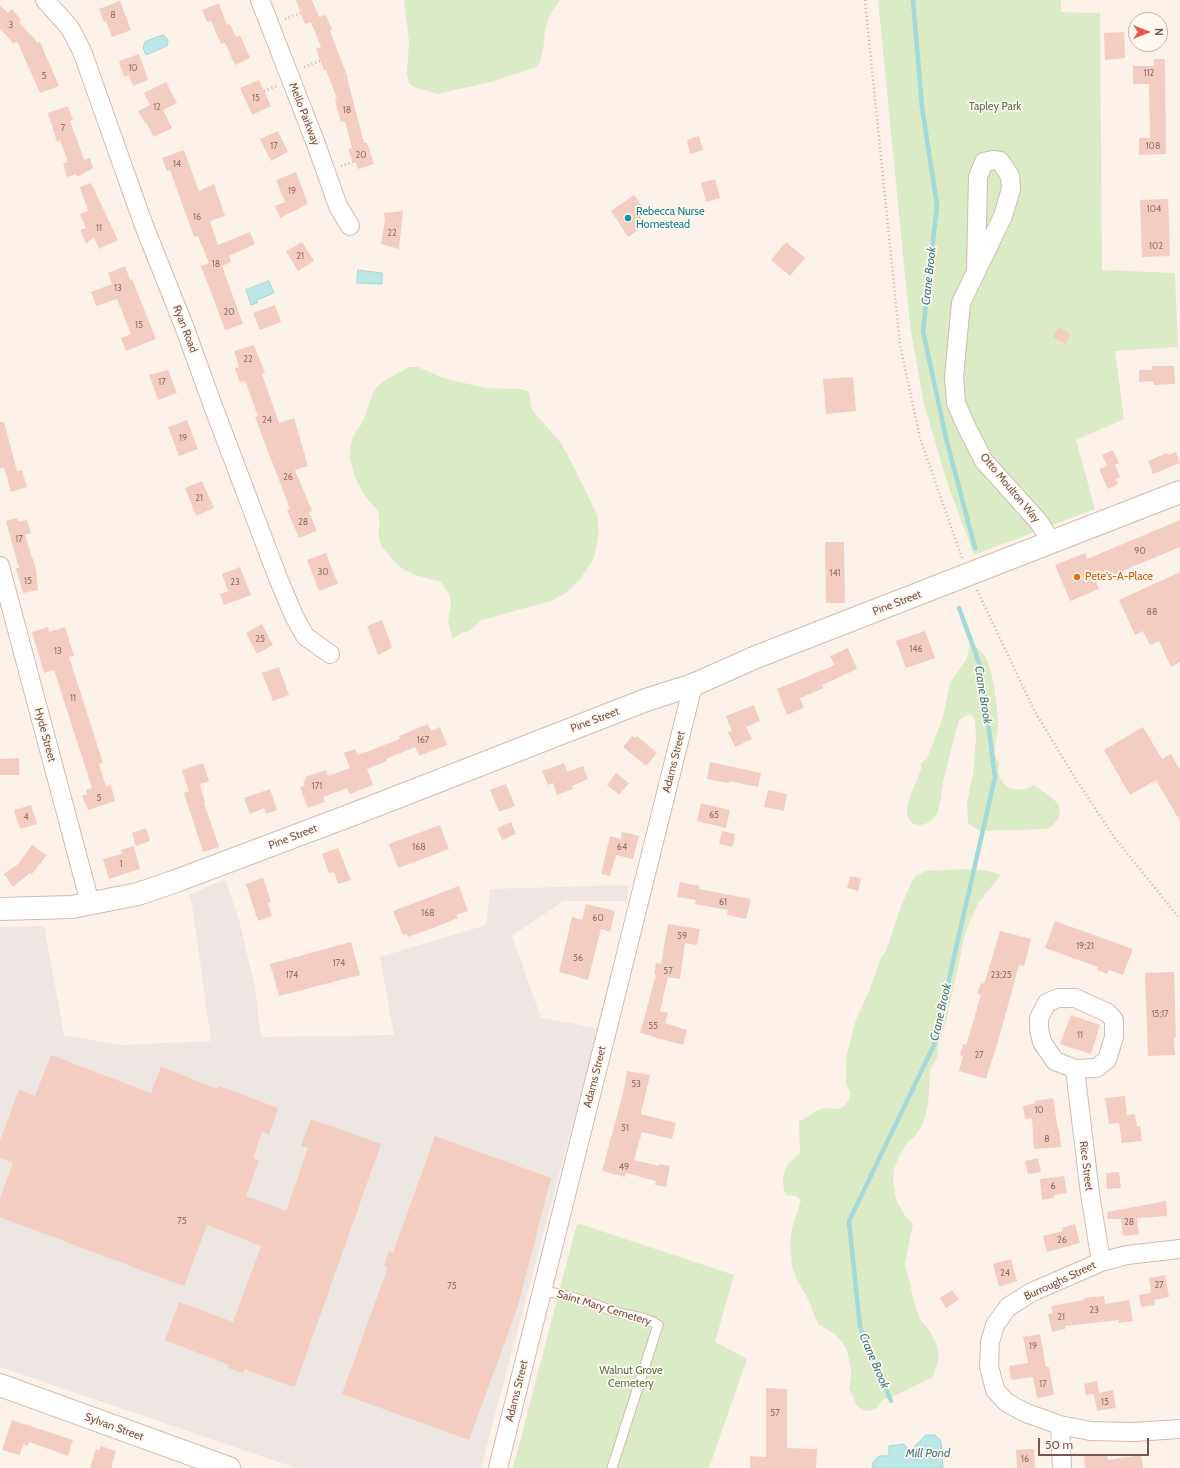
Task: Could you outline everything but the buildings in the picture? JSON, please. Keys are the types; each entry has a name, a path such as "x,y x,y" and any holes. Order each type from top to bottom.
{"street":[{"name":"Ryan Road","path":"45,0 70,28 82,51 143,223 184,326 215,414 294,616 305,636 330,654"},
{"name":"Mello Parkway","path":"260,0 316,144 338,206 350,226"},
{"name":"Otto Moulton Way","path":"976,271 978,177 984,162 993,160 1000,161 1010,176 1011,190 1003,216 961,304 954,377 956,403 966,428 984,461 1038,521 1052,542"},
{"name":"Pine Street","path":"0,909 72,907 138,894 176,881 366,810 639,703 693,685 756,657 1180,492"},
{"name":"Hyde Street","path":"0,566 90,903"},
{"name":"Adams Street","path":"498,1468 693,685"},
{"path":"1058,998 1075,998 1084,1001 1108,1014 1114,1020 1114,1037 1107,1060 1096,1068 1075,1069 1055,1061 1042,1042 1039,1029 1039,1018 1047,1002 1058,998"},
{"name":"Rice Street","path":"1075,1069 1090,1194 1102,1262"},
{"name":"Burroughs Street","path":"1180,1249 1127,1256 1102,1262 1032,1292 1008,1307 995,1325 990,1342 990,1366 995,1390 1006,1402 1026,1413 1060,1426 1090,1431 1134,1432 1180,1429"},
{"name":"Sylvan Street","path":"0,1385 229,1468"},
{"path":"1060,1426 1062,1468"}],"lane":[{"name":"Saint Mary Cemetery","path":"542,1291 559,1293 621,1313 649,1319 658,1325 612,1468"}],"path":[{"path":"865,0 900,345 920,438 959,552 1035,712 1075,778 1114,837 1180,919"},
{"path":"285,19 301,13"},
{"path":"304,67 320,61"},
{"path":"264,91 279,85"},
{"path":"341,166 353,162"}],"shaded area":[{"path":"225,879 239,920 255,987 261,1037 394,1035 380,957 486,925 490,889 628,885 627,901 563,901 512,936 541,1018 598,1028 481,1468 296,1468 0,1367 0,927 44,926 64,1035 122,1045 211,1041 192,904 189,895"}],"green space":[{"path":"404,0 560,0 547,22 543,54 537,67 490,82 438,94 414,87 409,83 407,73 409,41"},
{"name":"Tapley Park","path":"878,0 1061,0 1061,12 1100,13 1102,270 1175,273 1178,347 1115,351 1124,419 1076,440 1095,509 974,555 947,482 924,404 910,326"},
{"path":"409,367 418,367 443,378 485,388 521,389 529,392 532,410 561,443 597,515 599,532 594,558 579,581 566,593 551,601 482,620 469,631 461,633 453,639 448,622 451,605 450,596 440,581 418,576 405,570 393,560 384,549 379,539 378,511 362,491 351,462 350,447 354,434 363,422 375,390 384,381"},
{"path":"970,642 985,656 991,671 998,721 995,757 999,763 998,772 1001,780 1009,787 1018,790 1029,788 1033,785 1055,800 1060,811 1058,819 1053,825 1046,829 980,831 968,824 967,803 973,774 976,738 975,721 970,713 959,720 943,783 939,808 935,817 925,824 920,825 911,822 908,817 907,807 921,769 921,763 927,759 943,717 950,683 967,658"},
{"path":"970,869 989,871 1001,875 979,902 966,930 946,1022 938,1044 938,1055 930,1071 928,1104 923,1124 902,1151 894,1168 893,1183 896,1199 905,1216 913,1224 905,1263 914,1302 920,1319 930,1331 937,1346 939,1358 933,1377 882,1400 877,1408 870,1411 863,1410 857,1406 849,1388 851,1368 847,1351 835,1334 818,1324 808,1299 797,1280 792,1267 790,1245 792,1228 801,1200 796,1196 786,1195 783,1177 787,1166 800,1154 799,1122 816,1111 824,1108 839,1109 849,1100 850,1092 846,1083 846,1058 855,1022 869,991 881,958 886,951 901,906 914,877 926,871"},
{"name":"Walnut Grove Cemetery","path":"577,1223 734,1275 715,1342 747,1359 709,1468 513,1468"}],"water":[{"path":"163,35 168,40 167,46 146,55 143,48 145,42"},
{"path":"358,270 382,273 382,284 357,283"},
{"path":"269,281 274,293 257,300 257,303 251,305 246,290"},
{"name":"Mill Pond","path":"926,1435 935,1435 941,1441 943,1468 872,1468 873,1462 879,1456 889,1456 889,1446 904,1444 910,1451"}],"waterway":[{"name":"Crane Brook","path":"913,0 922,107 937,205 923,331 946,438 975,548"},
{"name":"Crane Brook","path":"891,1401 860,1327 849,1221 934,1045 995,777 981,668 959,608"}],"place":[{"name":"Rebecca Nurse Homestead","path":"628,218"},
{"name":"Pete's-A-Place","path":"1077,577"}]}
